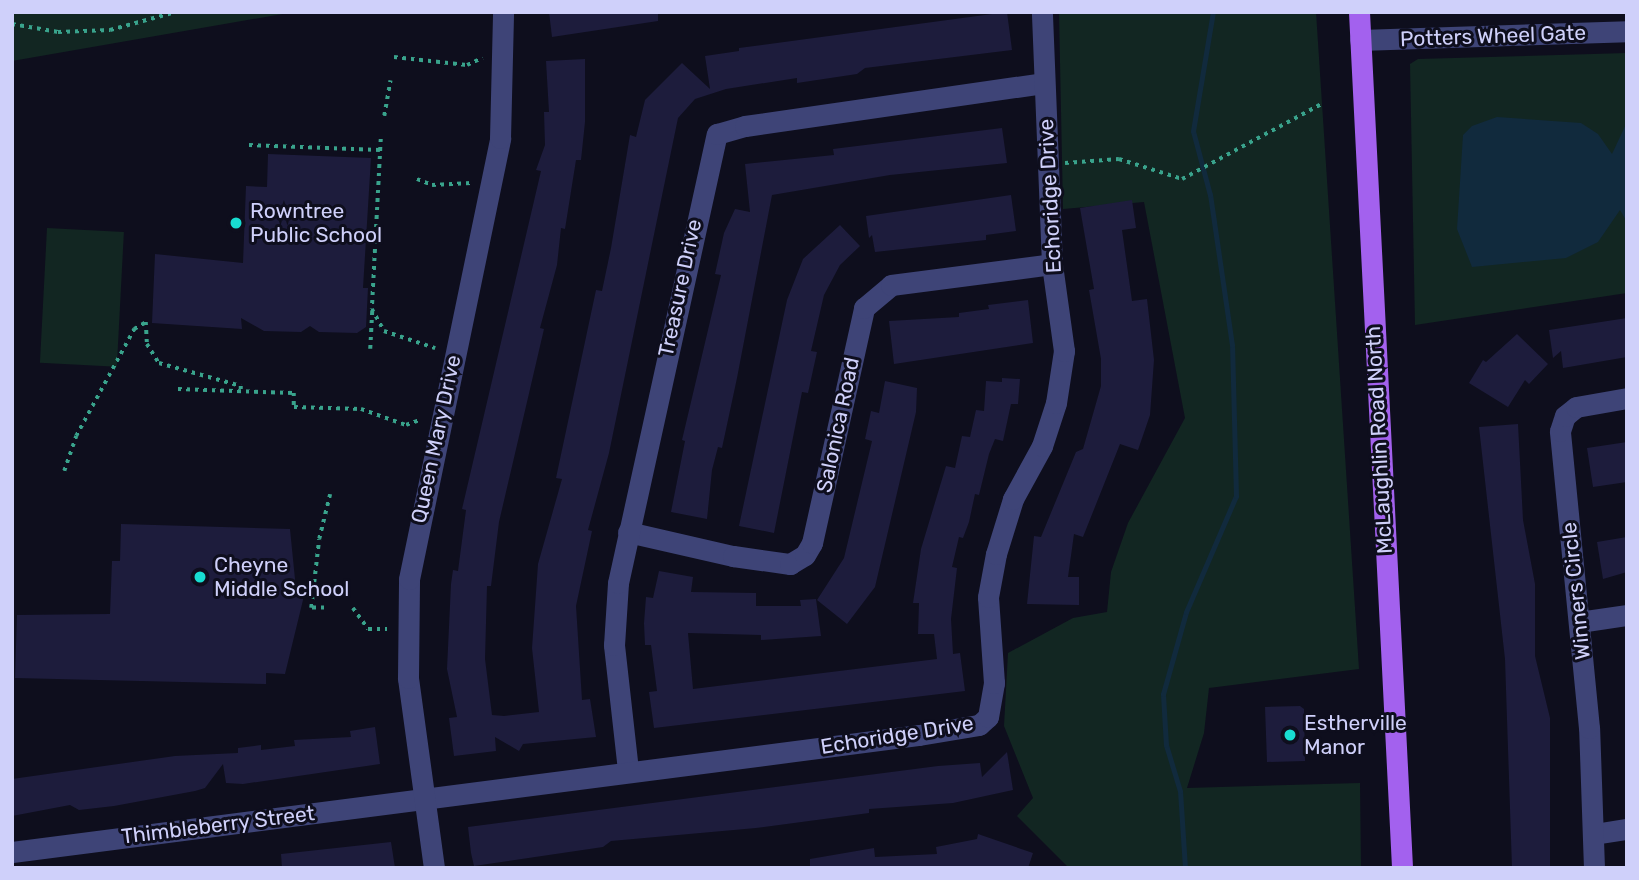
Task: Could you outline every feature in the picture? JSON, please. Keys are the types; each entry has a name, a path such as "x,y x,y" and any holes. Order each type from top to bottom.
{"main road":[{"name":"McLaughlin Road North","path":"1359,12 1402,868"}],"street":[{"name":"Queen Mary Drive","path":"434,868 408,678 409,579 500,138 503,12"},
{"name":"Echoridge Drive","path":"424,799 628,770 919,735 979,725 988,718 995,683 988,597 996,554 1013,499 1049,425 1064,351 1052,264 1042,12"},
{"name":"Potters Wheel Gate","path":"1360,40 1627,32"},
{"name":"Treasure Drive","path":"628,770 614,645 618,583 717,134 745,126 1043,83"},
{"name":"Salonica Road","path":"628,532 790,564 805,555 812,543 864,308 891,285 1052,264"},
{"name":"Winners Circle","path":"1594,868 1579,622 1561,422 1576,407 1627,398"},
{"path":"1579,622 1627,615"},
{"name":"Thimbleberry Street","path":"12,852 424,799"},
{"path":"1594,834 1627,829"}],"path":[{"path":"12,24 58,32 110,30 176,12"},
{"path":"394,57 467,65 484,57"},
{"path":"384,116 390,81"},
{"path":"1047,165 1119,159 1188,177 1220,155 1322,103"},
{"path":"370,349 381,139"},
{"path":"249,145 380,150"},
{"path":"380,161 386,164"},
{"path":"417,178 432,185 471,183"},
{"path":"372,309 384,331 435,348"},
{"path":"64,471 76,436 134,329 146,322 147,344 159,363 242,386 241,391"},
{"path":"178,389 294,393 295,407 361,409 400,424 420,420"},
{"path":"324,608 311,608 319,538 330,494"},
{"path":"353,608 368,629 387,629"}],"green space":[{"path":"12,12 294,12 12,61"},
{"path":"1059,12 1316,12 1359,669 1209,688 1204,733 1187,788 1360,783 1361,868 1069,868 1017,816 1033,798 1004,726 1008,653 1073,618 1107,612 1111,572 1128,523 1185,418 1144,202 1063,209"},
{"path":"1627,53 1627,293 1415,325 1410,64 1418,59"},
{"path":"47,228 124,232 117,367 40,363"}],"water":[{"path":"1497,117 1581,123 1598,134 1612,154 1627,122 1627,222 1620,210 1598,242 1566,258 1472,267 1457,229 1463,135 1472,126"}],"building":[{"path":"549,12 658,12 658,21 552,37"},
{"path":"1007,12 1012,50 865,68 857,74 797,83 797,78 726,89 695,99 678,118 609,453 588,530 592,531 576,606 582,700 590,699 596,737 523,744 519,751 495,737 496,751 454,756 449,718 457,717 447,669 451,584 453,570 458,571 466,510 462,509 541,171 536,170 545,145 544,112 549,112 546,61 585,59 585,122 581,160 576,160 565,229 561,228 557,265 540,328 544,329 499,522 491,586 487,586 485,659 492,715 504,716 539,712 532,648 538,564 562,479 556,478 596,290 602,291 630,135 636,137 645,100 682,63 710,89 705,56 739,51 739,48"},
{"path":"1002,128 1007,163 890,175 772,195 722,448 718,447 712,470 707,519 671,512 685,441 682,440 721,275 715,274 724,233 735,209 750,212 745,164 834,155 833,149"},
{"path":"268,154 371,158 363,288 368,288 366,327 357,333 319,332 310,326 301,332 264,331 241,318 242,329 152,323 155,254 243,263 246,186 267,187"},
{"path":"1011,195 1016,231 986,235 986,240 875,252 872,235 869,238 866,216"},
{"path":"1132,200 1136,228 1122,230 1132,301 1147,299 1154,360 1150,415 1138,450 1120,444 1083,537 1074,534 1068,577 1079,577 1079,605 1027,604 1034,536 1041,537 1076,452 1083,449 1101,386 1101,359 1089,290 1094,289 1080,208"},
{"path":"840,225 860,246 840,265 824,295 811,351 817,352 808,393 802,392 774,533 739,526 787,300 803,259"},
{"path":"1028,300 1033,343 894,364 889,321 959,317 959,313 989,309 988,305"},
{"path":"1627,318 1627,357 1563,368 1561,351 1553,358 1549,330"},
{"path":"1517,334 1548,364 1529,384 1525,380 1508,407 1469,383 1483,360 1486,362"},
{"path":"1002,378 1020,379 1018,404 1011,404 1003,441 995,439 979,495 975,494 963,538 959,537 952,567 957,568 951,619 953,654 960,653 965,691 654,728 649,692 657,691 651,645 645,645 644,623 646,597 653,598 659,571 693,577 691,592 756,593 756,606 801,606 800,600 816,599 821,636 761,640 761,635 688,633 693,689 937,659 934,634 918,634 919,603 913,603 921,549 946,466 955,468 962,436 970,437 976,410 984,411 986,381 1002,382"},
{"path":"885,381 917,388 916,412 875,587 847,624 817,600 844,558 872,441 865,439 871,411 879,413"},
{"path":"1518,424 1523,520 1535,584 1535,656 1550,718 1550,868 1512,868 1505,659 1479,427"},
{"path":"1627,442 1627,482 1593,487 1587,448"},
{"path":"121,524 290,529 296,589 303,589 303,600 285,674 266,673 266,684 15,678 17,615 110,614 112,561 120,561"},
{"path":"1627,537 1627,572 1603,579 1597,542"},
{"name":"Estherville Manor","path":"1300,706 1304,709 1305,761 1267,762 1265,707"},
{"path":"375,727 380,764 243,784 226,783 223,764 205,788 195,791 114,806 79,810 70,805 12,816 12,779 175,756 238,753 238,748 261,745 261,750 295,746 294,740 351,737 350,731"},
{"path":"1007,752 1013,790 953,803 869,809 869,813 756,828 611,841 603,847 474,866 471,853 468,827 938,766 980,763 982,777"},
{"path":"978,834 1033,853 1028,868 810,868 810,859 874,848 875,857 937,854 936,847 977,839"},
{"path":"391,842 395,868 282,868 281,854"}],"waterway":[{"path":"1185,868 1180,791 1166,745 1163,694 1186,612 1236,496 1232,345 1210,195 1193,131 1213,12"}],"place":[{"name":"Rowntree Public School","path":"236,223"},
{"name":"Cheyne Middle School","path":"200,577"},
{"name":"Estherville Manor","path":"1290,735"}]}
